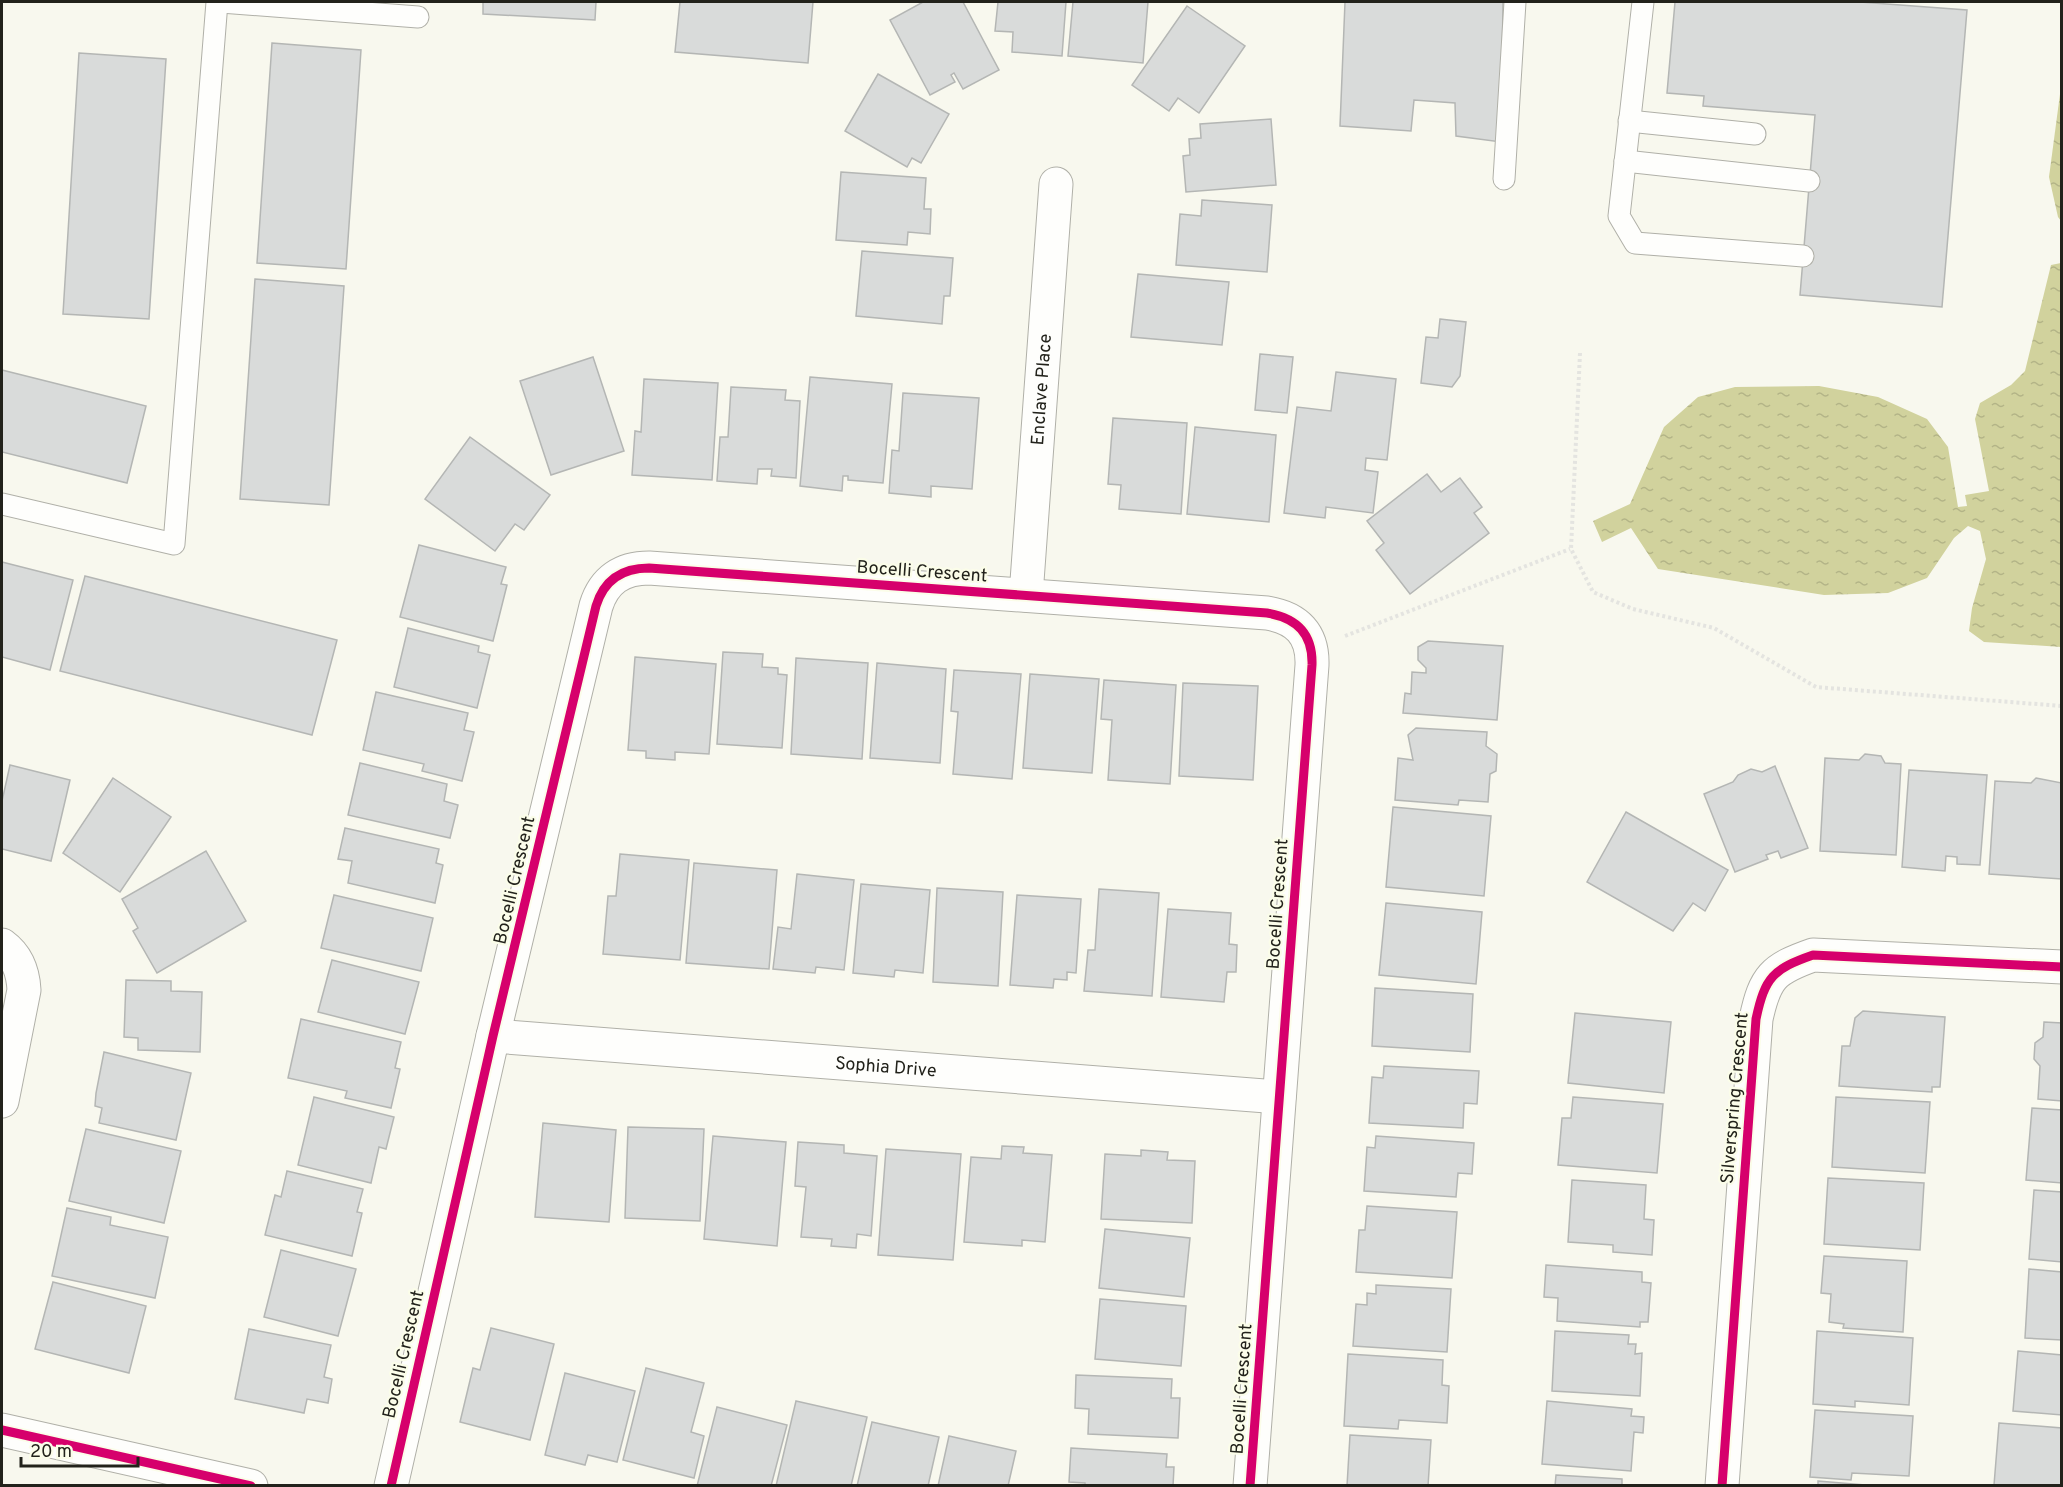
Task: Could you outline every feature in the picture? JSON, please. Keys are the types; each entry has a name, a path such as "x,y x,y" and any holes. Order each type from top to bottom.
{"street":[{"name":"Enclave Place","path":"1026,595 1056,184"},
{"name":"Bocelli Crescent","path":"391,1485 493,1036 596,606 601,591 614,577 632,569 649,568 1275,614 1288,618 1299,627 1309,641 1312,665 1250,1485"},
{"path":"2,945 11,952 19,964 24,990 2,1101"},
{"name":"Silverspring Crescent","path":"1722,1485 1756,1018 1768,980 1789,963 1813,955 2061,967"},
{"name":"Sophia Drive","path":"493,1036 1279,1097"},
{"path":"2,1430 251,1485"}],"lane":[{"path":"2,504 174,544 219,2 418,17"},
{"path":"1504,179 1515,2"},
{"path":"1643,2 1619,216 1635,243 1803,256"},
{"path":"1629,121 1755,134"},
{"path":"1625,161 1809,181"}],"path":[{"path":"1580,353 1570,549 1593,592 1634,609 1714,628 1816,687 2061,706"},
{"path":"1311,649 1570,549"}],"water":[{"path":"2061,93 2061,221 2058,217 2049,177"},
{"path":"2061,263 2061,647 1984,642 1969,631 1972,608 1986,559 1980,531 1968,526 1954,538 1927,578 1888,593 1824,595 1658,569 1631,528 1602,542 1593,521 1630,504 1664,427 1698,397 1735,387 1819,386 1878,397 1927,419 1948,447 1958,507 1967,506 1965,495 1989,491 1975,419 1980,403 2011,385 2025,371 2051,265"}],"building":[{"path":"483,2 596,2 595,20 483,14"},
{"path":"680,2 813,2 808,63 675,52"},
{"path":"923,2 963,2 999,70 963,89 954,73 951,75 955,82 930,95 890,20"},
{"path":"998,2 1066,2 1062,56 1012,52 1013,32 995,31"},
{"path":"1073,2 1148,2 1143,63 1068,56"},
{"path":"1345,2 1503,2 1501,142 1456,136 1455,103 1414,100 1411,131 1340,126"},
{"path":"1675,2 1860,2 1967,10 1942,307 1800,295 1815,115 1703,106 1704,96 1667,93"},
{"path":"1187,6 1245,46 1199,113 1178,98 1169,111 1132,85"},
{"path":"272,43 361,50 346,269 257,263"},
{"path":"79,53 166,59 149,319 63,314"},
{"path":"878,74 949,114 921,163 912,158 907,167 845,131"},
{"path":"1271,119 1276,185 1186,192 1183,156 1190,155 1189,139 1201,138 1200,124"},
{"path":"841,172 926,178 924,209 931,209 930,234 908,232 907,245 836,240"},
{"path":"1202,200 1272,205 1267,272 1176,265 1180,214 1201,216"},
{"path":"862,251 953,258 950,296 944,296 942,324 856,316"},
{"path":"1138,274 1229,282 1222,345 1131,337"},
{"path":"255,279 344,286 329,505 240,499"},
{"path":"1440,319 1466,322 1460,376 1452,387 1421,383 1426,337 1438,338"},
{"path":"1260,354 1293,357 1287,413 1255,410"},
{"path":"593,357 624,451 551,475 520,381"},
{"path":"2,370 146,406 127,483 2,452"},
{"path":"1336,372 1396,379 1387,460 1366,458 1365,470 1378,472 1373,513 1326,507 1325,518 1284,513 1297,407 1331,411"},
{"path":"810,377 892,384 883,483 848,480 848,476 843,476 842,491 800,486"},
{"path":"644,379 718,383 712,480 632,475 635,431 641,432"},
{"path":"731,387 786,390 785,400 800,401 796,478 771,476 772,469 758,469 757,484 717,481 720,437 728,437"},
{"path":"903,393 979,398 972,489 931,486 931,497 889,493 892,450 899,451"},
{"path":"1113,418 1187,423 1181,514 1119,509 1121,485 1108,484"},
{"path":"1195,427 1276,435 1269,522 1187,514"},
{"path":"470,437 550,495 524,530 515,524 495,551 425,499"},
{"path":"1427,474 1441,492 1460,478 1482,507 1474,513 1489,533 1410,594 1376,550 1384,543 1367,521"},
{"path":"419,545 506,567 501,584 507,585 493,641 400,617"},
{"path":"2,562 73,580 50,670 2,657"},
{"path":"85,576 337,640 312,735 60,671"},
{"path":"408,628 479,646 478,652 490,655 477,708 394,687"},
{"path":"1428,641 1503,646 1497,720 1403,713 1405,693 1411,694 1412,672 1426,673 1426,668 1418,660 1418,647"},
{"path":"723,652 763,654 762,667 778,668 778,674 787,675 782,748 717,744"},
{"path":"635,657 716,664 709,754 675,752 675,760 646,758 646,751 628,750"},
{"path":"796,658 868,663 862,759 791,754"},
{"path":"877,663 946,669 940,763 870,758"},
{"path":"954,670 1021,674 1012,779 953,774 958,712 951,711"},
{"path":"1030,674 1099,679 1092,773 1023,768"},
{"path":"1104,680 1176,685 1170,784 1108,780 1112,720 1101,719"},
{"path":"1183,683 1258,686 1253,780 1179,776"},
{"path":"376,692 468,713 464,730 474,732 462,781 422,771 424,764 363,750"},
{"path":"1416,728 1487,732 1486,746 1497,754 1496,771 1490,774 1488,802 1459,800 1458,805 1395,800 1398,758 1413,760 1408,735"},
{"path":"1865,754 1881,756 1885,763 1901,764 1896,855 1820,851 1825,758 1859,760"},
{"path":"360,763 447,784 444,801 458,805 450,838 348,815"},
{"path":"10,765 70,780 51,861 2,849 2,801"},
{"path":"1775,766 1808,848 1781,858 1778,851 1766,855 1768,859 1735,872 1704,794 1733,782 1738,775 1751,769 1762,772"},
{"path":"1909,770 1987,775 1980,865 1957,864 1957,857 1946,856 1945,871 1902,867"},
{"path":"113,778 171,817 120,892 63,853"},
{"path":"2036,778 2062,783 2062,879 1989,874 1995,781 2031,783"},
{"path":"1393,807 1491,816 1484,896 1386,887"},
{"path":"1626,812 1728,870 1705,911 1693,903 1673,931 1587,882"},
{"path":"345,828 439,849 436,863 443,865 435,903 348,883 352,861 338,859"},
{"path":"206,851 246,921 157,973 133,931 138,928 122,899"},
{"path":"620,854 689,860 680,960 603,954 608,896 616,896"},
{"path":"694,863 777,870 769,969 686,963"},
{"path":"797,874 854,880 844,970 816,967 815,973 773,969 778,927 791,929"},
{"path":"861,884 930,890 923,973 895,970 894,977 853,973"},
{"path":"937,888 1003,892 998,986 933,982"},
{"path":"1099,889 1159,893 1152,996 1084,991 1088,950 1095,950"},
{"path":"334,895 433,918 421,971 321,948"},
{"path":"1017,895 1081,899 1076,973 1067,972 1067,980 1054,979 1053,988 1010,985"},
{"path":"1386,903 1482,912 1476,984 1379,975"},
{"path":"1168,909 1231,913 1229,944 1237,945 1236,972 1227,972 1224,1002 1161,997"},
{"path":"332,960 419,982 405,1034 318,1012"},
{"path":"126,980 171,981 171,991 202,992 200,1052 138,1050 138,1038 124,1037"},
{"path":"1375,988 1473,994 1470,1052 1372,1046"},
{"path":"1863,1011 1945,1017 1940,1087 1932,1087 1932,1092 1839,1086 1842,1046 1850,1046 1855,1018"},
{"path":"1575,1013 1671,1022 1664,1093 1568,1083"},
{"path":"301,1019 401,1042 395,1068 400,1069 391,1108 345,1098 347,1091 288,1078"},
{"path":"2044,1022 2062,1023 2062,1101 2038,1099 2040,1066 2034,1059 2035,1043 2043,1037"},
{"path":"104,1052 191,1073 176,1140 99,1123 102,1108 95,1106"},
{"path":"1384,1066 1479,1071 1477,1104 1464,1103 1463,1128 1369,1123 1372,1077 1383,1078"},
{"path":"314,1097 394,1117 386,1149 379,1147 371,1183 298,1165"},
{"path":"1573,1097 1663,1104 1657,1173 1558,1165 1562,1118 1571,1118"},
{"path":"1836,1097 1930,1102 1925,1173 1832,1167"},
{"path":"2032,1108 2062,1110 2062,1183 2026,1180"},
{"path":"543,1123 616,1130 609,1222 535,1217"},
{"path":"628,1127 704,1129 700,1221 625,1218"},
{"path":"86,1129 181,1151 164,1223 69,1201"},
{"path":"713,1136 786,1142 777,1246 704,1239"},
{"path":"1376,1136 1474,1143 1472,1174 1458,1173 1456,1197 1364,1191 1367,1147 1375,1148"},
{"path":"798,1142 844,1145 844,1153 877,1156 871,1236 857,1234 856,1248 831,1246 832,1239 801,1237 806,1187 795,1186"},
{"path":"1002,1146 1024,1147 1023,1153 1052,1155 1045,1242 1022,1240 1022,1246 964,1242 971,1157 1001,1159"},
{"path":"886,1149 961,1154 953,1260 878,1255"},
{"path":"1141,1150 1168,1152 1167,1160 1195,1161 1192,1223 1101,1219 1105,1154 1141,1156"},
{"path":"287,1171 363,1189 357,1212 362,1213 352,1256 265,1235 275,1195 281,1197"},
{"path":"1828,1178 1924,1183 1920,1250 1824,1244"},
{"path":"1572,1180 1646,1185 1644,1219 1654,1220 1652,1255 1613,1252 1613,1245 1568,1242"},
{"path":"2034,1190 2062,1192 2062,1262 2029,1259"},
{"path":"1367,1206 1457,1212 1452,1278 1356,1272 1359,1230 1365,1230"},
{"path":"67,1208 111,1217 110,1225 168,1237 155,1298 52,1276"},
{"path":"1105,1229 1190,1238 1184,1297 1099,1288"},
{"path":"281,1250 356,1269 338,1336 264,1317"},
{"path":"1824,1256 1907,1261 1903,1332 1843,1328 1844,1324 1829,1322 1831,1294 1821,1293"},
{"path":"1546,1265 1642,1272 1642,1282 1651,1283 1648,1322 1640,1322 1640,1327 1557,1321 1558,1298 1544,1297"},
{"path":"2029,1269 2062,1272 2062,1340 2025,1338"},
{"path":"53,1282 146,1306 129,1373 35,1349"},
{"path":"1376,1285 1451,1289 1447,1352 1353,1346 1356,1304 1367,1305 1367,1293 1376,1294"},
{"path":"1100,1299 1186,1306 1181,1366 1095,1359"},
{"path":"491,1328 554,1344 530,1440 460,1422 473,1368 480,1370"},
{"path":"249,1329 331,1345 324,1377 332,1379 328,1403 307,1399 304,1413 235,1399"},
{"path":"1555,1331 1629,1335 1628,1344 1636,1344 1635,1354 1642,1353 1640,1396 1552,1391"},
{"path":"1817,1331 1913,1338 1909,1405 1855,1401 1855,1407 1813,1404"},
{"path":"2018,1351 2062,1355 2062,1415 2013,1411"},
{"path":"1348,1354 1443,1360 1442,1385 1449,1386 1447,1423 1399,1420 1398,1429 1344,1426"},
{"path":"646,1368 704,1383 691,1432 704,1436 694,1478 623,1460"},
{"path":"565,1373 635,1391 617,1462 588,1455 585,1465 545,1455"},
{"path":"1076,1375 1172,1379 1171,1398 1180,1398 1178,1438 1088,1434 1089,1409 1075,1408"},
{"path":"796,1401 867,1417 851,1486 776,1486"},
{"path":"1547,1401 1632,1409 1631,1416 1644,1417 1643,1433 1634,1432 1631,1471 1542,1464"},
{"path":"717,1407 787,1425 771,1486 697,1486"},
{"path":"1815,1410 1913,1416 1909,1476 1852,1473 1851,1480 1810,1477"},
{"path":"872,1422 939,1437 928,1486 857,1486"},
{"path":"1999,1423 2062,1428 2062,1486 1994,1485"},
{"path":"1350,1435 1431,1440 1428,1486 1347,1486"},
{"path":"949,1436 1016,1451 1008,1486 938,1486"},
{"path":"1071,1448 1167,1454 1166,1467 1174,1467 1173,1486 1085,1486 1085,1483 1069,1482"},
{"path":"1556,1475 1622,1479 1622,1486 1555,1486"},
{"path":"1818,1481 1877,1486 1818,1486"}],"cycle path":[{"path":"391,1486 493,1036 596,606 604,589 615,577 630,570 649,568 1267,613 1278,615 1295,623 1306,636 1310,644 1312,665 1250,1486"},
{"path":"1722,1486 1756,1019 1767,984 1780,970 1813,955 2062,967"},
{"path":"2,1430 251,1486"}]}
